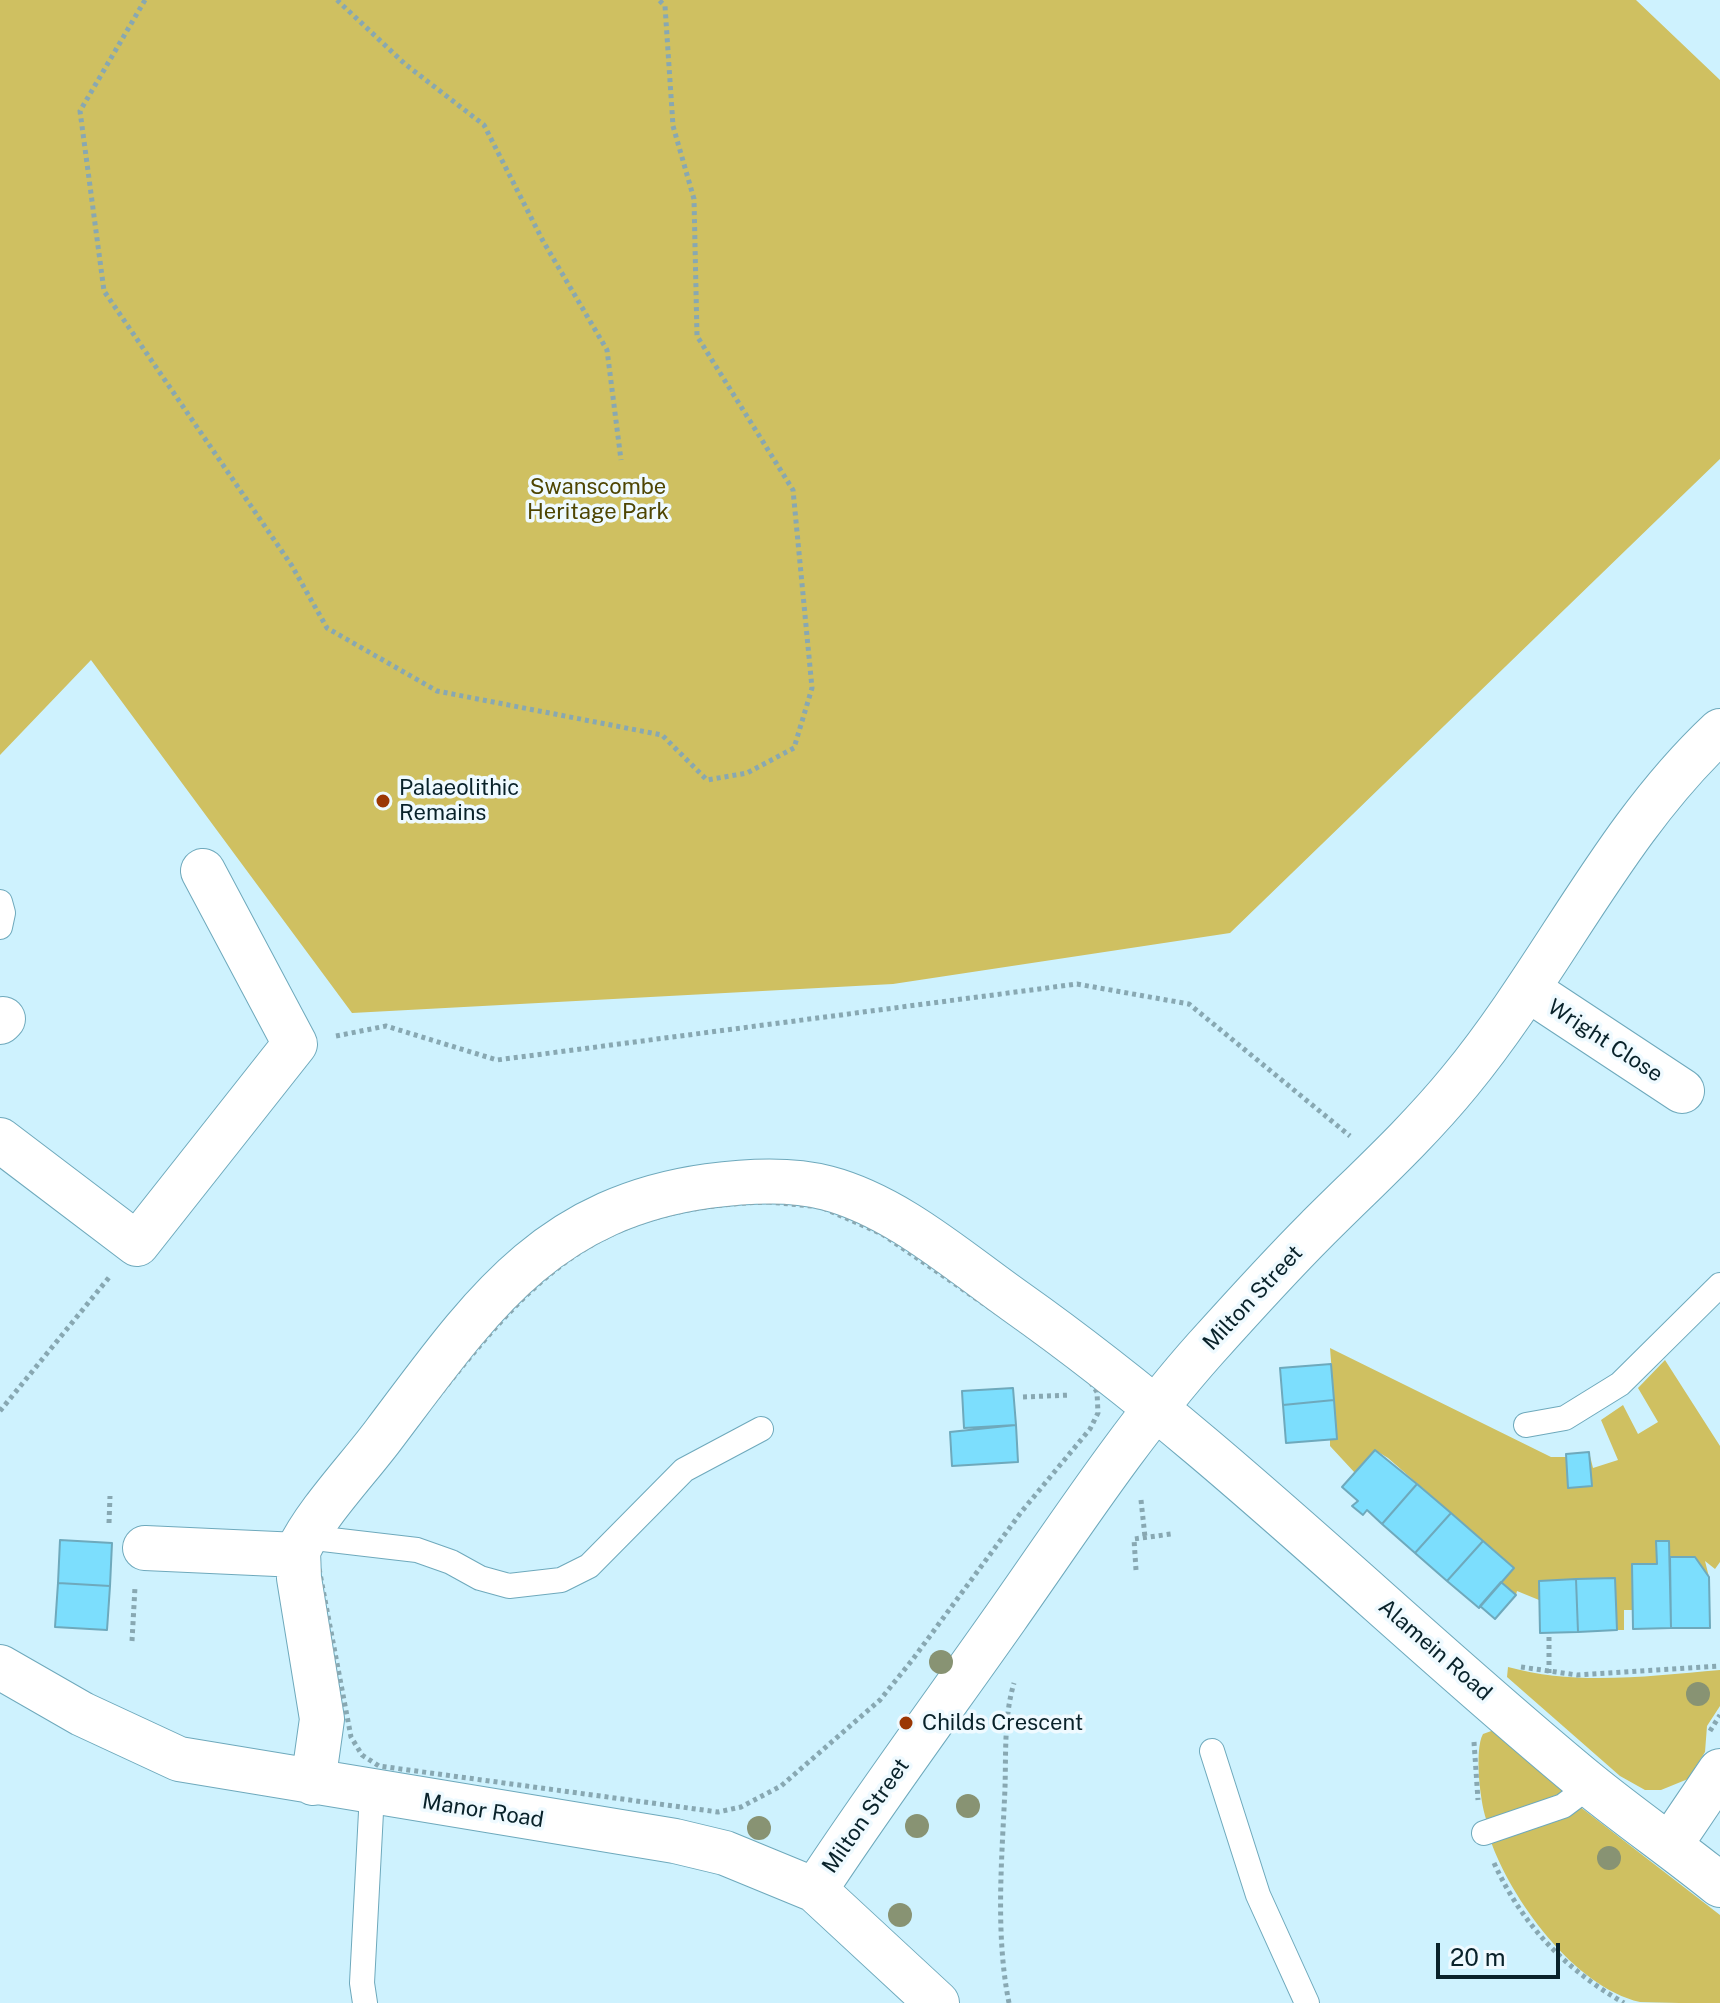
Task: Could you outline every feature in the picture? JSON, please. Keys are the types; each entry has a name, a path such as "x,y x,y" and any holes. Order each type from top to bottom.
{"street":[{"name":"Milton Street","path":"815,1890 1094,1490 1156,1408 1203,1350 1314,1231 1385,1164 1459,1083 1529,990 1640,818 1681,768 1720,731"},
{"path":"0,1140 137,1244 295,1044 203,871"},
{"name":"Wright Close","path":"1529,990 1682,1091"},
{"path":"313,1783 322,1719 302,1546 471,1322 521,1268 543,1250 598,1218 644,1199 723,1184 793,1184 826,1188 862,1201 993,1285 1121,1378 1156,1408"},
{"name":"Alamein Road","path":"1156,1408 1591,1785 1720,1885"},
{"path":"126,1534 302,1546"},
{"name":"Manor Road","path":"0,1667 82,1714 179,1759 700,1846 815,1890 937,2003"},
{"path":"1670,1845 1720,1771"}],"lane":[{"path":"0,902 3,913 0,927"},
{"path":"1526,1425 1565,1418 1620,1384 1720,1285"},
{"path":"302,1546 417,1550 451,1562 480,1578 509,1586 561,1580 589,1566 684,1470 761,1429"},
{"path":"1212,1751 1258,1895 1307,2003"},
{"path":"1484,1833 1563,1806 1591,1785"},
{"path":"365,2003 362,1983 372,1793"}],"path":[{"path":"145,0 80,111 104,291 292,566 327,628 437,691 662,735 707,780 747,773 794,748 812,688 793,490 697,336 694,199 673,126 665,6 659,0"},
{"path":"337,0 405,64 484,125 543,241 607,350 621,460"},
{"path":"295,1044 386,1026 497,1060 1077,984 1189,1004 1385,1164"},
{"path":"0,1411 137,1244"},
{"path":"1023,1397 1080,1391 1089,1380"},
{"path":"1133,1496 1138,1491 1145,1537"},
{"path":"110,1496 126,1534"},
{"path":"101,1527 126,1534"},
{"path":"1136,1570 1133,1541 1171,1534"},
{"path":"1549,1637 1549,1673"},
{"path":"1517,1666 1549,1673 1720,1666"},
{"path":"1009,2003 1004,1972 1001,1884 1006,1752 1015,1680"},
{"path":"1476,1732 1474,1768 1484,1833 1503,1882 1537,1933 1576,1972 1624,2003"}],"green space":[{"name":"Swanscombe Heritage Park","path":"0,0 1636,0 1720,80 1720,459 1230,933 893,984 352,1013 91,660 0,755"},
{"path":"1330,1348 1551,1457 1566,1457 1568,1487 1591,1485 1589,1452 1593,1468 1618,1460 1601,1420 1623,1405 1638,1434 1658,1422 1638,1388 1665,1360 1720,1446 1720,1562 1715,1569 1705,1561 1709,1577 1706,1577 1695,1557 1670,1557 1669,1541 1656,1541 1657,1564 1632,1565 1632,1610 1624,1610 1624,1630 1617,1630 1615,1578 1539,1581 1539,1600 1517,1591 1516,1595 1501,1582 1514,1568 1388,1458 1375,1450 1355,1473 1330,1446 1330,1439 1337,1438"},
{"path":"1508,1667 1587,1678 1720,1670 1720,1706 1707,1726 1705,1752 1688,1779 1661,1790 1645,1790 1620,1776 1507,1677"},
{"path":"1494,1730 1564,1792 1488,1824 1481,1792 1479,1752 1483,1734"},
{"path":"1579,1806 1720,1915 1720,2003 1640,2002 1615,1993 1569,1959 1529,1913 1499,1862 1490,1839"}],"building":[{"path":"1331,1364 1334,1400 1283,1405 1280,1368"},
{"path":"1013,1388 1016,1425 964,1428 962,1391"},
{"path":"1334,1400 1337,1439 1286,1443 1283,1405"},
{"path":"1016,1425 1018,1462 952,1466 950,1432"},
{"path":"1375,1450 1417,1484 1382,1524 1367,1510 1363,1515 1352,1506 1358,1501 1342,1487"},
{"path":"1589,1452 1592,1486 1568,1488 1566,1454"},
{"path":"1417,1484 1451,1513 1415,1553 1382,1524"},
{"path":"1451,1513 1483,1541 1447,1581 1415,1553"},
{"path":"60,1540 112,1543 110,1586 58,1583"},
{"path":"1483,1541 1514,1568 1479,1608 1447,1581"},
{"path":"1656,1541 1669,1541 1671,1628 1633,1629 1632,1564 1657,1564"},
{"path":"1670,1557 1695,1557 1709,1577 1710,1628 1671,1628"},
{"path":"1615,1578 1617,1630 1578,1632 1576,1579"},
{"path":"1576,1579 1578,1632 1540,1633 1539,1581"},
{"path":"1501,1582 1516,1595 1495,1619 1480,1606"},
{"path":"58,1583 110,1586 107,1630 55,1627"}],"place":[{"name":"Palaeolithic Remains","path":"383,801"},
{"name":"Childs Crescent","path":"906,1723"}]}
